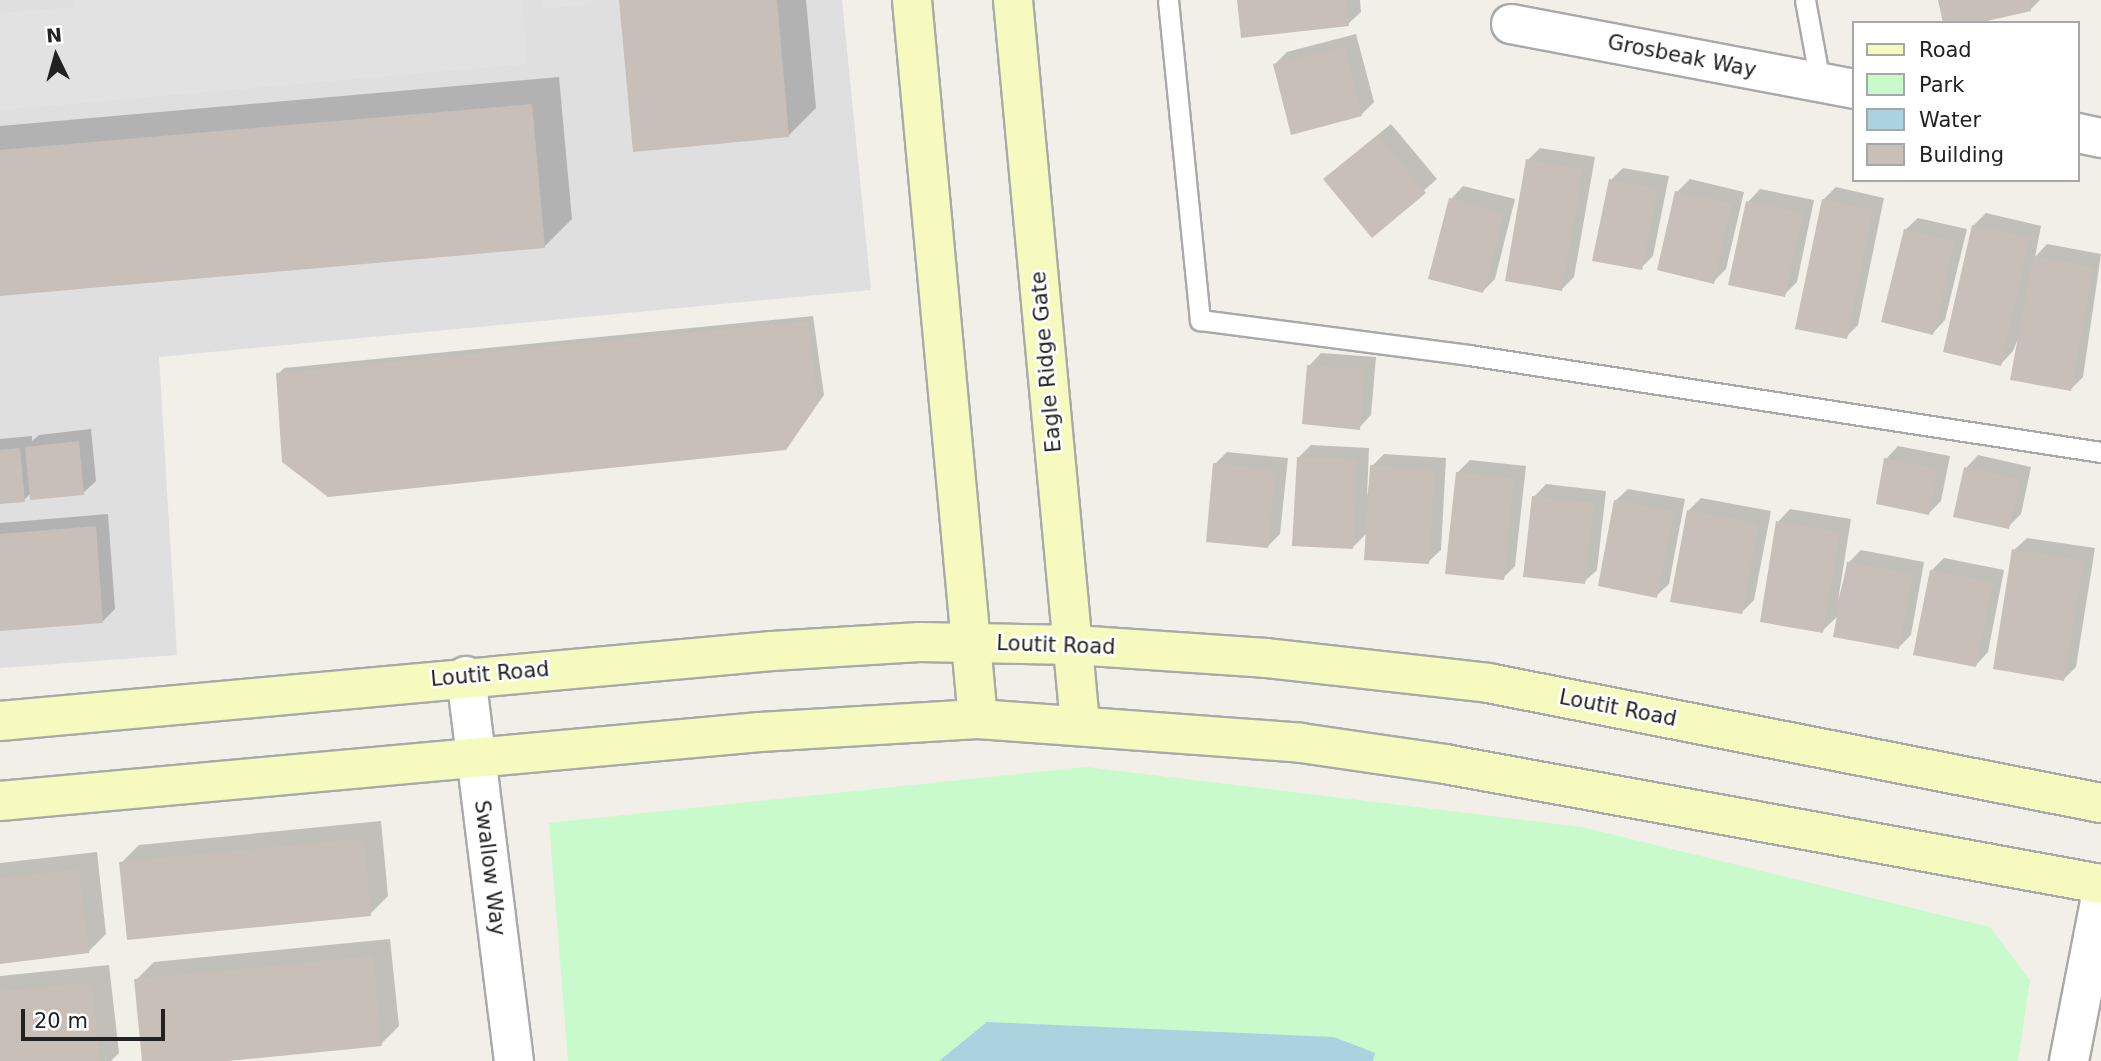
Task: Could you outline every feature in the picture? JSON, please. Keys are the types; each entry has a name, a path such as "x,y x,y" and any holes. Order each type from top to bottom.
{"street":[{"path":"912,0 978,719"},
{"name":"Eagle Ridge Gate","path":"1013,0 1075,645 1080,724"},
{"name":"Grosbeak Way","path":"1511,24 1837,86"},
{"path":"2080,133 2101,138"},
{"name":"Loutit Road","path":"0,721 466,676 799,650 970,643 1075,645 1266,658 1488,683 2101,803"},
{"name":"Swallow Way","path":"466,676 514,1061"},
{"path":"0,801 476,755 978,719 1080,724 1301,743 1446,764 2101,884"},
{"path":"2069,1061 2101,897"}],"lane":[{"path":"1168,0 1200,320 1469,355 2101,452"},
{"path":"1805,0 1837,86"}],"shaded area":[{"path":"0,0 842,0 871,290 159,357 177,655 0,668"},
{"path":"74,0 522,0 527,64 0,110 0,13 74,7"},
{"path":"542,0 592,0 593,4 543,9"}],"green space":[{"path":"1086,767 1582,827 1990,927 2030,980 2018,1061 568,1061 549,823"}],"water":[{"path":"987,1022 1334,1037 1375,1053 1373,1061 939,1061"}],"building":[{"path":"619,0 777,0 789,137 633,152"},
{"path":"1237,0 1346,0 1349,26 1241,38"},
{"path":"1938,0 2029,0 2031,11 1987,21 1943,21"},
{"path":"1344,46 1362,116 1291,135 1273,64"},
{"path":"532,104 545,248 0,296 0,150"},
{"path":"1378,135 1426,193 1372,238 1323,179"},
{"path":"1526,159 1583,169 1562,291 1505,281"},
{"path":"1609,179 1658,189 1642,270 1592,261"},
{"path":"1675,191 1732,204 1714,284 1657,270"},
{"path":"1449,198 1504,212 1483,293 1428,279"},
{"path":"1822,199 1873,210 1847,339 1795,329"},
{"path":"1746,201 1803,213 1785,297 1728,285"},
{"path":"1972,225 2030,238 2001,366 1943,352"},
{"path":"1904,229 1955,242 1933,335 1881,322"},
{"path":"2033,256 2094,267 2071,391 2010,380"},
{"path":"808,321 818,403 786,450 328,497 282,462 276,373"},
{"path":"1307,365 1364,369 1360,430 1302,424"},
{"path":"79,441 84,495 30,500 25,447"},
{"path":"20,448 25,502 0,504 0,450"},
{"path":"1297,457 1357,459 1353,549 1292,546"},
{"path":"1884,458 1938,469 1929,515 1876,504"},
{"path":"1213,463 1276,470 1268,548 1206,542"},
{"path":"1370,465 1435,469 1429,564 1364,560"},
{"path":"1964,467 2020,479 2009,529 1953,517"},
{"path":"1456,472 1514,478 1504,580 1445,574"},
{"path":"1532,496 1594,503 1585,584 1523,577"},
{"path":"1614,500 1674,511 1657,598 1598,586"},
{"path":"1687,510 1759,523 1742,614 1670,602"},
{"path":"1776,521 1840,532 1823,633 1760,622"},
{"path":"96,526 103,623 0,631 0,534"},
{"path":"2012,549 2084,561 2064,681 1993,669"},
{"path":"1847,562 1913,574 1899,649 1833,637"},
{"path":"1930,570 1993,582 1976,667 1913,655"},
{"path":"364,838 371,916 127,940 119,862"},
{"path":"79,869 89,953 0,964 0,878"},
{"path":"373,956 382,1046 228,1061 142,1061 134,979"},
{"path":"92,982 100,1061 0,1061 0,991"}]}
